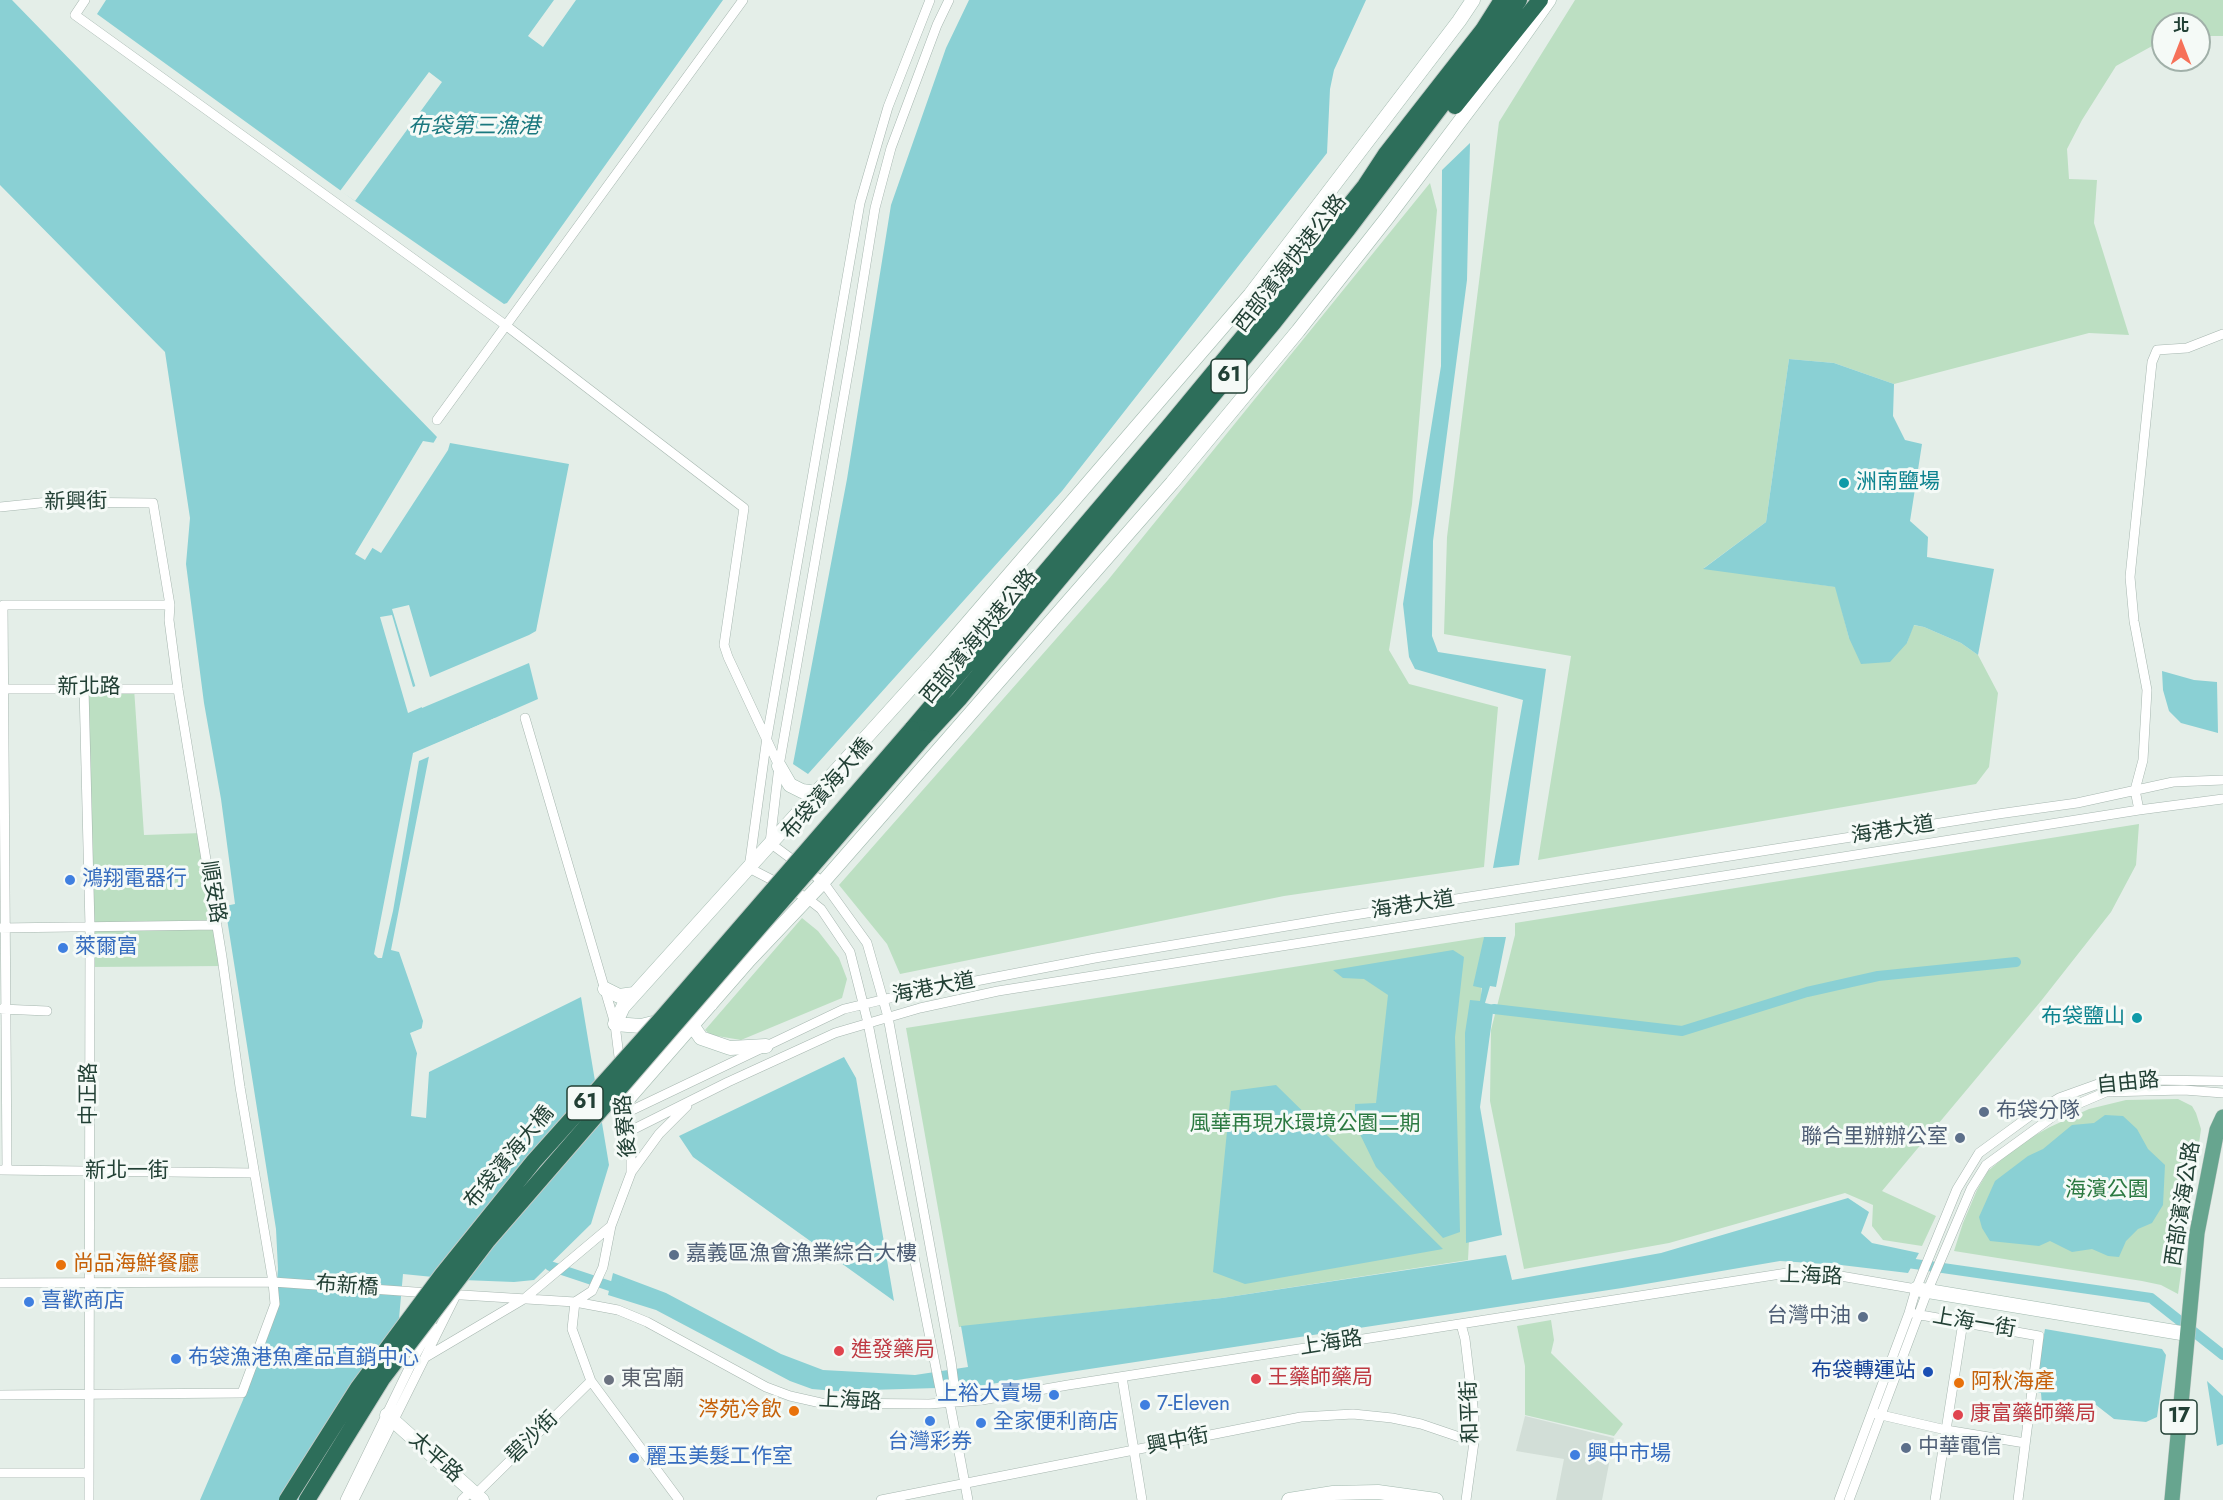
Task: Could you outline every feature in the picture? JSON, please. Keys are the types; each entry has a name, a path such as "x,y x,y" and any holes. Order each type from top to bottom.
{"highway":[{"path":"1386,154 1495,0"},
{"name":"西部濱海快速公路","path":"917,734 1365,186 1386,154 1483,30 1502,0"},
{"name":"西部濱海快速公路","path":"917,734 959,699 1253,347 1348,229 1519,0"},
{"path":"1348,229 1408,164 1540,0"},
{"name":"布袋濱海大橋","path":"287,1500 358,1388 442,1275 527,1170 917,734"},
{"name":"布袋濱海大橋","path":"307,1500 382,1379 488,1240 917,734"}],"main road":[{"name":"西部濱海公路","path":"2187,1334 2197,1233 2221,1126"},
{"name":"17","path":"2172,1500 2187,1334"}],"street":[{"path":"85,0 75,15 504,324 744,508 724,645 779,766 790,785 802,791 816,793"},
{"path":"437,420 504,324 743,0"},
{"path":"749,868 767,737 860,203 888,107 930,0"},
{"path":"770,843 779,766 852,350 874,208 891,147 937,25 949,0"},
{"path":"711,1004 692,1014 641,1026 615,1024 623,1006 935,661 1250,295 1473,0"},
{"path":"626,1106 692,1025 823,882 1085,584 1298,331 1387,218 1549,0"},
{"path":"2139,810 2135,790 2143,760 2147,690 2134,621 2130,577 2152,362 2157,350 2187,348 2223,334"},
{"name":"新興街","path":"0,507 49,502 153,503"},
{"name":"順安路","path":"90,1395 242,1393 275,1304 178,689 170,605 153,503"},
{"path":"4,1170 3,605 170,605"},
{"name":"中正路","path":"84,688 90,927 89,1500"},
{"name":"新北路","path":"2,689 178,689"},
{"name":"後寮路","path":"525,718 615,1024 630,1131 631,1173 611,1226 603,1267 592,1291 575,1302"},
{"name":"海港大道","path":"626,1106 844,1010 883,1000 1095,958 2078,803 2173,782 2223,780"},
{"name":"海港大道","path":"630,1131 835,1033 920,1008 998,992 2139,810 2223,799"},
{"path":"770,843 823,882 867,943 888,1017 952,1368 955,1392 950,1404 968,1500"},
{"path":"749,868 807,898 821,909 850,952 868,1023 940,1394 950,1404"},
{"path":"2,928 217,925"},
{"path":"605,988 619,996 634,994"},
{"path":"3,1009 47,1011"},
{"path":"692,1025 701,1038 730,1048 766,1046"},
{"name":"自由路","path":"1924,1285 1932,1248 1957,1190 1979,1153 2031,1115 2059,1098 2098,1084 2148,1080 2223,1081"},
{"name":"自由路","path":"1924,1285 1944,1252 1971,1189 1986,1165 2059,1112 2106,1092 2184,1090 2223,1093"},
{"path":"631,1173 659,1134 691,1101"},
{"name":"新北一街","path":"4,1170 254,1173"},
{"path":"426,1357 524,1299 611,1226"},
{"name":"上海路","path":"422,1293 575,1302 618,1310 647,1322 766,1387 790,1396 821,1403 950,1404 1787,1273 1829,1274 1924,1285 2187,1334"},
{"name":"布新橋","path":"0,1283 273,1282 422,1293"},
{"path":"1839,1500 1909,1313 1924,1285"},
{"path":"1849,1500 1920,1315 1924,1285"},
{"path":"345,1500 426,1357 456,1295"},
{"path":"354,1500 427,1333 445,1304 456,1295"},
{"path":"575,1302 572,1329 591,1381 678,1500"},
{"name":"上海一街","path":"1909,1313 2039,1336 2025,1443"},
{"path":"1935,1500 1946,1430 1958,1322"},
{"name":"和平街","path":"1461,1324 1465,1339 1474,1415 1474,1442 1466,1500"},
{"path":"1122,1377 1142,1500"},
{"name":"碧沙街","path":"473,1496 591,1381"},
{"path":"0,1395 90,1395"},
{"path":"1872,1413 1946,1430 2025,1443 2018,1500"},
{"name":"興中街","path":"881,1500 1301,1417 1353,1414 1392,1418 1421,1424 1474,1442"},
{"name":"太平路","path":"391,1418 473,1496"},
{"path":"0,1473 89,1473"},
{"path":"1289,1500 1333,1493 1378,1492 1436,1500"}],"shaded area":[{"name":"興中市場","path":"1525,1416 1614,1438 1602,1500 1556,1500 1564,1459 1516,1451"}],"green space":[{"path":"1575,0 2223,0 2223,36 2211,36 2211,12 2151,12 2151,47 2116,66 2082,120 2067,149 2069,179 2097,180 2094,223 2129,335 2089,333 1894,384 1834,363 1789,359 1766,522 1704,568 1836,587 1849,638 1907,643 1913,625 1924,627 1961,643 1978,655 1998,693 1989,767 1976,784 1538,860 1571,656 1444,634 1447,537 1499,122"},
{"path":"1430,183 1437,210 1412,504 1389,650 1409,684 1498,707 1484,867 1284,896 900,974 887,944 839,885 1108,580"},
{"path":"84,688 134,688 144,835 202,833 224,966 90,967"},
{"path":"2139,824 2136,865 2111,912 2041,1001 1882,1191 1936,1216 1922,1246 1883,1240 1872,1226 1873,1205 1845,1193 1669,1243 1524,1269 1490,1101 1491,1030 1515,935 1515,923"},
{"path":"802,918 818,931 839,958 847,979 842,998 741,1040 711,1035 705,1030"},
{"name":"風華再現水環境公園二期","path":"1484,937 1468,1260 1222,1298 959,1327 906,1028"},
{"name":"海濱公園","path":"2178,1099 2192,1106 2201,1129 2178,1294 2161,1285 2142,1281 1954,1251 1977,1190 1988,1171 2021,1143 2089,1109 2126,1100"},
{"path":"1551,1320 1554,1340 1551,1353 1623,1424 1614,1436 1525,1415 1525,1366 1517,1326"}],"water":[{"path":"0,0 12,0 437,437 371,547 381,553 448,450 450,443 569,464 536,631 430,677 409,605 392,609 422,708 529,663 538,699 431,746 391,950 399,952 423,1021 416,1059 411,1116 426,1118 429,1072 581,997 609,1165 591,1224 534,1280 514,1282 463,1280 403,1274 397,1341 310,1500 200,1500 243,1400 275,1304 278,1269 276,1229 225,906 235,904 221,799 204,703 186,564 190,518 165,352 0,185"},
{"name":"布袋第三漁港","path":"106,0 723,0 507,303 504,304 355,201 97,14"},
{"path":"969,0 1366,0 1334,70 1330,89 1327,153 1062,491 808,774 793,764 847,479 891,205 946,48"},
{"path":"1470,143 1467,280 1433,541 1432,636 1438,652 1546,669 1519,865 1493,868 1523,700 1415,669 1409,657 1403,604 1441,366 1442,170"},
{"name":"洲南鹽場","path":"1789,359 1834,363 1894,384 1893,416 1905,440 1922,444 1910,521 1928,537 1927,557 1994,569 1978,655 1961,643 1914,625 1907,643 1890,662 1861,664 1849,638 1835,587 1703,569 1766,522"},
{"path":"2162,671 2194,680 2217,682 2218,733 2181,723 2169,711 2163,690"},
{"path":"1484,937 1506,937 1496,987 1490,986 1485,1003 1494,1005 1480,1107 1502,1235 1466,1243 1465,1033 1470,1000 1480,1001 1482,988 1473,986"},
{"path":"1453,950 1464,957 1455,1037 1460,1232 1443,1238 1376,1167 1355,1124 1355,1104 1376,1103 1388,995 1364,979 1343,978 1333,970"},
{"path":"844,1057 856,1078 894,1301 693,1157 679,1136"},
{"path":"1276,1085 1443,1249 1245,1284 1213,1272 1231,1091"},
{"path":"2105,1115 2123,1116 2137,1129 2148,1149 2165,1165 2163,1205 2152,1223 2138,1229 2126,1241 2119,1257 2108,1256 2092,1249 2072,1252 2050,1241 2039,1246 1990,1241 1982,1228 1979,1217 1995,1181 2028,1156 2043,1149 2072,1125 2094,1123"},
{"path":"1848,1198 1869,1212 1861,1233 1872,1243 1919,1253 1908,1273 1780,1261 1622,1288 971,1387 835,1391 812,1389 790,1381 656,1310 608,1295 613,1273 666,1293 781,1354 823,1370 915,1375 968,1367 961,1326 1222,1298 1506,1255 1512,1280 1661,1253"},
{"path":"2045,1329 2162,1349 2166,1355 2157,1417 2146,1422 2114,1419 2096,1405 2042,1405 2041,1393 2034,1391"},
{"path":"2207,1381 2223,1396 2223,1444 2217,1446"}],"pier":[{"path":"554,0 576,0 543,47 528,36"},
{"path":"429,72 442,82 355,201 340,191"},
{"path":"423,441 435,443 433,449 365,560 355,554"},
{"path":"392,615 413,687 418,685 423,704 510,669 408,713 380,617"},
{"path":"495,718 495,721 434,748 433,755 419,761 393,911 382,958 378,958 374,954 413,753"},
{"path":"425,1027 419,1059 410,1033"}],"waterway":[{"path":"1494,1009 1682,1031 1807,992 1878,976 2016,962"},
{"path":"1901,1262 2151,1298 2223,1355"},
{"path":"550,1266 622,1290"}],"place":[{"name":"洲南鹽場","path":"1844,483"},
{"name":"鴻翔電器行","path":"70,880"},
{"name":"萊爾富","path":"63,948"},
{"name":"布袋鹽山","path":"2137,1018"},
{"name":"布袋分隊","path":"1984,1112"},
{"name":"聯合里辦辦公室","path":"1960,1138"},
{"name":"嘉義區漁會漁業綜合大樓","path":"674,1255"},
{"name":"尚品海鮮餐廳","path":"61,1265"},
{"name":"喜歡商店","path":"29,1302"},
{"name":"台灣中油","path":"1863,1317"},
{"name":"進發藥局","path":"839,1351"},
{"name":"布袋漁港魚產品直銷中心","path":"176,1359"},
{"name":"布袋轉運站","path":"1928,1372"},
{"name":"王藥師藥局","path":"1256,1379"},
{"name":"東宮廟","path":"609,1380"},
{"name":"阿秋海產","path":"1959,1383"},
{"name":"上裕大賣場","path":"1054,1395"},
{"name":"7-Eleven","path":"1145,1405"},
{"name":"涔苑冷飲","path":"794,1411"},
{"name":"康富藥師藥局","path":"1958,1415"},
{"name":"台灣彩券","path":"930,1421"},
{"name":"全家便利商店","path":"981,1423"},
{"name":"中華電信","path":"1906,1448"},
{"name":"興中市場","path":"1575,1455"},
{"name":"麗玉美髮工作室","path":"634,1458"}]}
